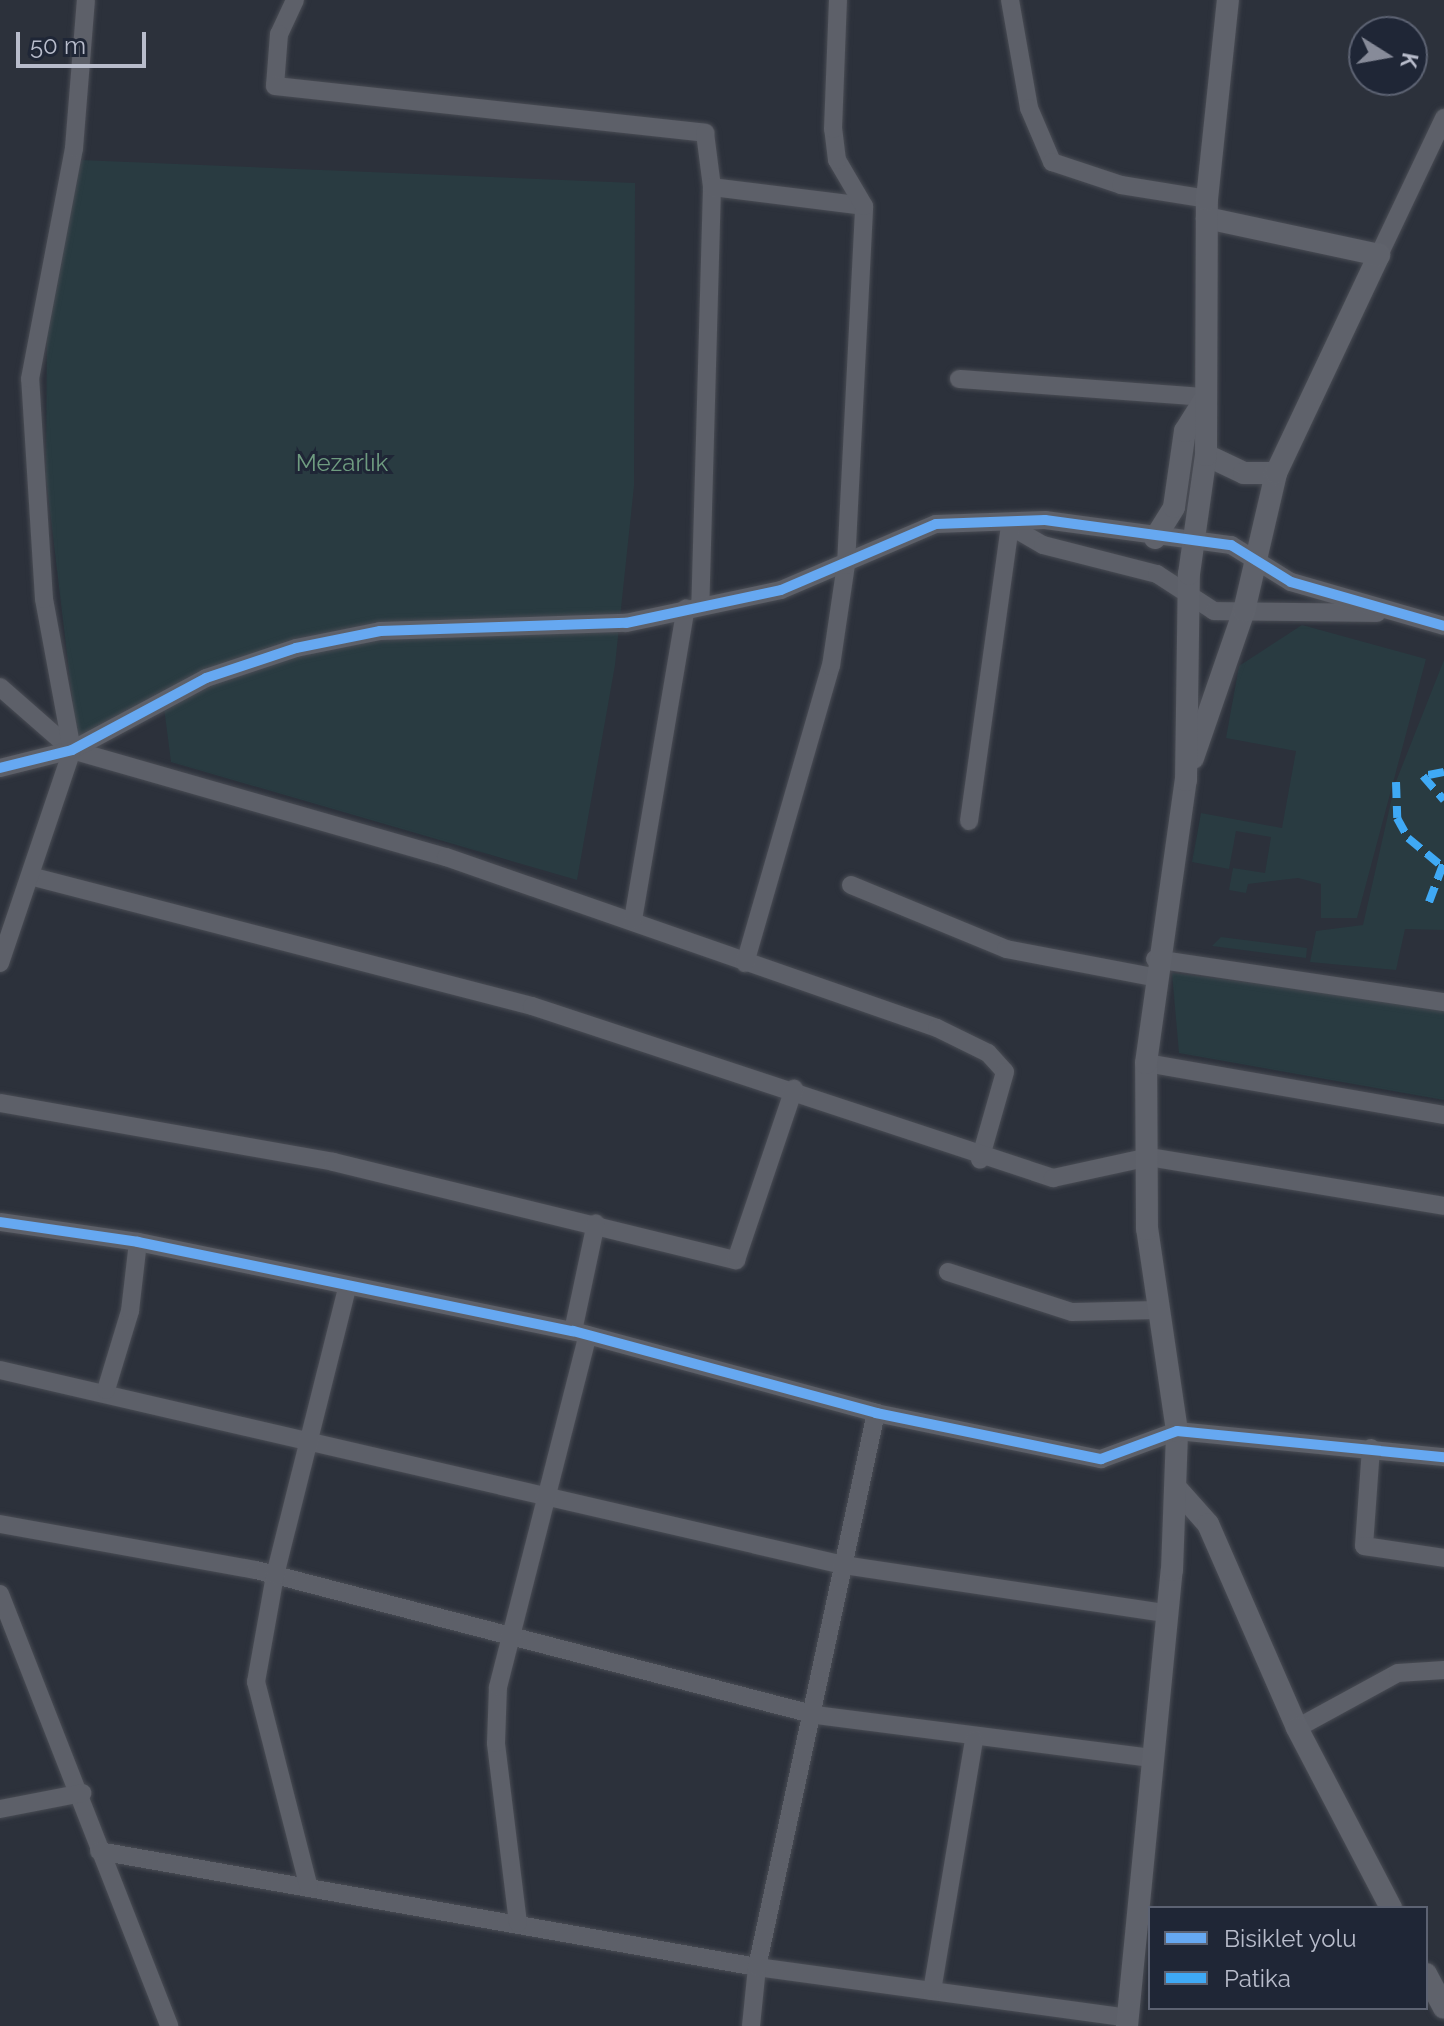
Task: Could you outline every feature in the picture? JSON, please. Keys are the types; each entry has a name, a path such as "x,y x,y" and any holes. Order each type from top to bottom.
{"main road":[{"path":"1127,2022 1176,1488 1177,1431 1157,1310 1146,1063 1154,968 1186,780 1189,597 1206,455 1207,208 1228,0"},
{"path":"1186,780 1244,611 1276,473 1379,255 1207,208"},
{"path":"1155,538 1174,507 1185,431 1207,397"},
{"path":"1206,455 1244,473 1276,473"},
{"path":"1176,1488 1208,1524 1297,1728 1390,1906"},
{"path":"1428,1978 1444,2008"}],"street":[{"path":"0,963 72,750 44,599 30,379 74,148 86,0"},
{"path":"295,0 279,34 275,86 705,133 712,187 693,606 633,920"},
{"path":"745,963 831,666 846,565 864,206 837,160 833,129 838,0"},
{"path":"1010,0 1029,108 1052,162 1121,185 1207,208"},
{"path":"1379,255 1444,118"},
{"path":"712,187 864,206"},
{"path":"959,379 1207,397"},
{"path":"0,768 72,750 206,678 296,648 380,631 568,630 781,590 846,565 936,524 1010,526 1045,520 1155,538 1197,541 1256,557 1291,582 1380,613 1444,626"},
{"path":"1010,526 1043,545 1157,574 1214,611 1330,618 1380,613"},
{"path":"969,821 1010,526"},
{"path":"0,687 72,750 223,789 633,920 745,963 937,1028 999,1060 1005,1072 980,1160"},
{"path":"30,876 532,1006 794,1089 980,1160 1053,1178 1149,1157 1444,1206"},
{"path":"851,885 1006,949 1444,1002"},
{"path":"1146,1063 1444,1115"},
{"path":"0,1103 333,1162 596,1223 736,1260 794,1089"},
{"path":"0,1222 138,1242 347,1289 581,1333 876,1413 1101,1459 1177,1431 1444,1457"},
{"path":"518,1923 496,1743 508,1632 581,1333 596,1223"},
{"path":"106,1390 130,1311 138,1242"},
{"path":"948,1272 1072,1312 1157,1310"},
{"path":"309,1888 256,1682 275,1575 314,1441 347,1289"},
{"path":"0,1370 106,1390 843,1565 1166,1613"},
{"path":"751,2026 757,1967 816,1715 843,1565 876,1413"},
{"path":"1371,1448 1364,1546 1444,1558"},
{"path":"0,1524 275,1575 508,1632 642,1675 816,1715 974,1740 1150,1758"},
{"path":"0,1594 82,1793 99,1851 169,2026"},
{"path":"1297,1728 1398,1673 1444,1670"},
{"path":"932,1991 974,1740"},
{"path":"0,1809 82,1793"},
{"path":"99,1851 757,1967 1127,2022"}],"green space":[{"name":"Mezarlık","path":"80,160 635,183 634,486 615,665 577,880 171,762 162,692 77,738 46,477 47,327"},
{"path":"1302,625 1426,659 1357,918 1321,918 1321,884 1298,878 1248,884 1246,893 1229,890 1233,868 1265,873 1271,837 1236,831 1229,869 1192,862 1201,813 1282,828 1296,751 1226,738 1239,666"},
{"path":"1444,660 1444,930 1405,929 1396,970 1310,962 1316,931 1363,925 1395,784"},
{"path":"1221,937 1307,948 1306,958 1212,946"},
{"path":"1172,973 1444,1006 1444,1100 1179,1053"}],"marked path":[{"path":"1444,772 1423,776 1444,800"},
{"path":"1396,782 1397,818 1408,838 1444,868"},
{"path":"1429,902 1444,862"}],"cycle path":[{"path":"0,768 72,750 206,678 296,648 380,631 626,623 781,590 936,524 1045,520 1231,545 1291,582 1444,626"},
{"path":"0,1222 138,1242 573,1331 876,1413 1101,1459 1177,1431 1444,1457"}]}
